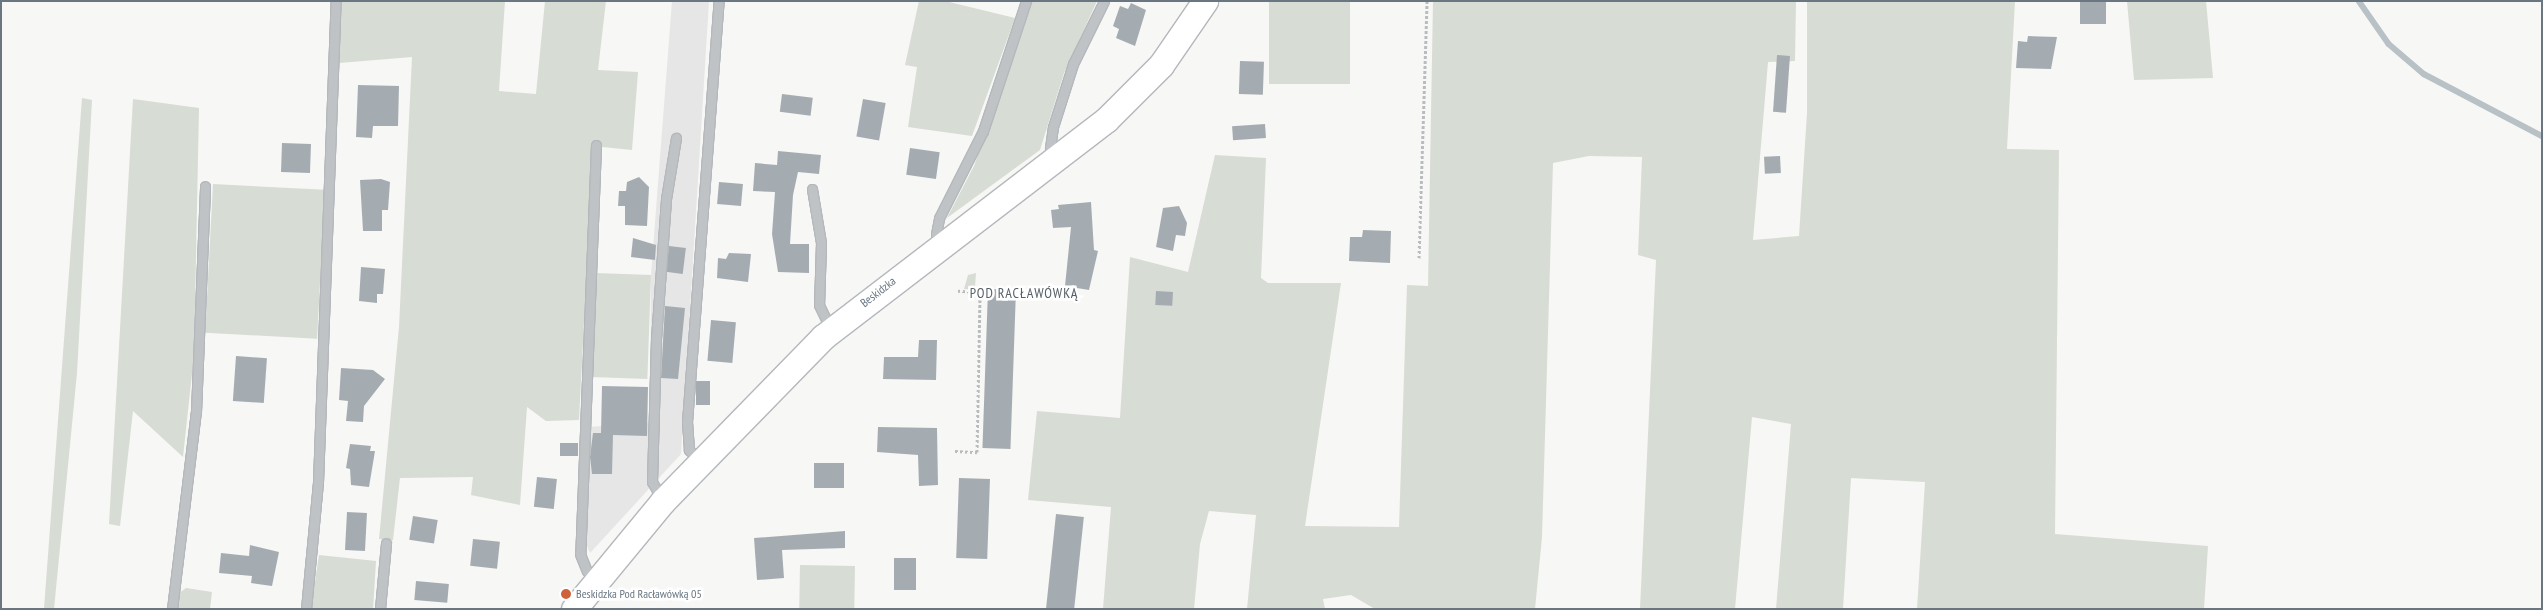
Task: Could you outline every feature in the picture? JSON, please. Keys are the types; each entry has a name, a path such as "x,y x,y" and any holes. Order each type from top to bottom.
{"street":[{"name":"Beskidzka","path":"574,609 597,578 663,501 700,461 831,330 941,244 1055,161 1139,90 1205,1"}],"lane":[{"path":"306,609 318,478 336,1"},
{"path":"700,461 689,450 687,422 719,1"},
{"path":"941,244 936,234 939,218 983,131 1026,1"},
{"path":"1055,161 1050,148 1053,127 1073,64 1104,1"},
{"path":"663,501 652,482 656,339 666,199 676,138"},
{"path":"596,145 580,554 587,570 597,578"},
{"path":"172,609 196,412 205,186"},
{"path":"812,189 822,243 819,305 831,330"},
{"path":"380,609 386,543"}],"path":[{"path":"1419,258 1427,1"},
{"path":"955,451 977,452 980,292 958,291"}],"shaded area":[{"path":"341,1 505,1 499,91 536,94 545,1 606,1 598,70 638,72 632,150 593,146 579,420 546,421 527,407 520,505 471,495 473,477 400,478 393,540 379,539 399,327 412,57 339,63"},
{"path":"672,1 709,1 681,454 590,553 585,541 588,427 650,423 651,275"},
{"path":"919,1 945,1 1015,18 972,136 908,127 917,67 905,65"},
{"path":"1029,1 1097,1 1064,73 1040,150 947,218 974,166"},
{"path":"1269,1 1350,1 1350,84 1269,84"},
{"path":"1433,1 1796,1 1795,61 1768,62 1753,240 1799,236 1807,113 1807,1 2015,1 2007,149 2059,150 2055,534 2208,546 2204,609 1917,609 1925,482 1851,478 1843,609 1776,609 1791,424 1752,417 1735,609 1640,609 1656,260 1638,255 1642,157 1589,156 1553,163 1542,537 1535,609 1375,609 1351,595 1323,599 1325,609 1247,609 1256,515 1209,511 1200,544 1194,609 1103,609 1111,507 1028,500 1037,411 1120,418 1130,257 1188,272 1215,155 1266,158 1261,278 1268,283 1341,283 1305,526 1399,527 1407,285 1428,286"},
{"path":"2127,1 2206,1 2213,78 2134,80"},
{"path":"82,98 92,100 77,373 54,609 44,609"},
{"path":"133,99 199,108 194,355 183,457 133,411 120,526 109,524"},
{"path":"213,184 325,190 317,339 205,333"},
{"path":"595,273 651,275 647,379 591,377"},
{"path":"976,273 975,287 987,287 987,298 983,298 982,290 964,289 968,275"},
{"path":"319,555 376,561 373,609 311,609"},
{"path":"800,565 855,566 854,609 799,608"},
{"path":"186,588 212,592 210,609 176,609 178,594"}],"building":[{"path":"2080,1 2106,1 2106,24 2080,24"},
{"path":"1131,3 1146,10 1135,46 1116,38 1119,29 1113,26 1120,6 1128,9"},
{"path":"2028,36 2057,37 2051,69 2016,68 2018,41 2027,42"},
{"path":"1777,55 1790,56 1786,113 1773,112"},
{"path":"1240,61 1264,62 1263,95 1239,94"},
{"path":"358,85 399,86 398,126 373,126 372,138 356,137"},
{"path":"782,94 813,98 811,116 780,112"},
{"path":"863,99 886,103 879,140 856,136"},
{"path":"1265,124 1266,138 1233,140 1232,126"},
{"path":"282,143 311,144 310,173 281,172"},
{"path":"910,148 940,152 936,179 906,175"},
{"path":"778,151 821,155 819,174 798,172 793,195 790,244 809,244 809,273 778,272 772,234 775,192 753,191 755,163 777,165"},
{"path":"1780,156 1781,173 1765,174 1764,157"},
{"path":"639,177 649,187 647,226 625,225 625,206 618,206 619,191 626,191 627,182"},
{"path":"381,179 390,182 388,210 382,210 382,231 363,231 360,180"},
{"path":"719,182 743,184 741,206 717,204"},
{"path":"1091,202 1094,250 1098,251 1089,290 1065,286 1071,227 1053,228 1051,210 1059,209 1058,205"},
{"path":"1179,206 1187,223 1185,236 1176,235 1173,251 1156,247 1163,208"},
{"path":"1363,230 1391,231 1390,263 1349,261 1350,237 1362,237"},
{"path":"633,238 656,245 655,260 631,257"},
{"path":"669,246 686,248 683,274 666,272"},
{"path":"729,253 751,254 748,282 717,278 718,258 726,259"},
{"path":"361,267 385,269 383,294 377,294 377,303 359,301"},
{"path":"988,289 1016,290 1010,449 982,448"},
{"path":"1156,291 1173,292 1172,306 1155,305"},
{"path":"665,306 685,308 678,379 661,378"},
{"path":"711,320 736,322 732,363 707,361"},
{"path":"919,340 937,340 936,380 883,379 884,357 918,357"},
{"path":"236,356 267,358 264,403 233,401"},
{"path":"341,368 373,370 385,379 364,406 363,422 346,421 348,401 339,400"},
{"path":"696,381 710,381 710,405 696,405"},
{"path":"602,386 648,387 647,436 613,435 612,474 592,474 590,457 593,433 601,433"},
{"path":"878,427 937,428 938,485 919,486 918,455 877,452"},
{"path":"560,443 578,443 578,456 560,456"},
{"path":"350,444 371,446 370,451 375,451 369,487 351,485 350,469 346,468"},
{"path":"814,463 844,463 844,488 814,488"},
{"path":"537,477 557,479 554,509 534,507"},
{"path":"959,478 990,479 987,559 956,558"},
{"path":"347,512 367,513 365,551 345,550"},
{"path":"1056,514 1084,517 1074,609 1046,609"},
{"path":"413,516 438,520 434,544 409,540"},
{"path":"845,531 845,548 782,550 784,578 757,580 754,538"},
{"path":"473,539 500,542 497,569 470,566"},
{"path":"250,545 279,552 272,586 251,583 252,576 219,573 221,553 249,556"},
{"path":"894,558 916,558 916,590 894,590"},
{"path":"416,581 449,584 447,603 414,600"}],"waterway":[{"path":"2359,1 2389,44 2424,74 2542,136"}],"place":[{"name":"Beskidzka Pod Racławówką 05","path":"566,594"}],"district":[{"name":"POD RACŁAWÓWKĄ","path":"1024,293"}]}
